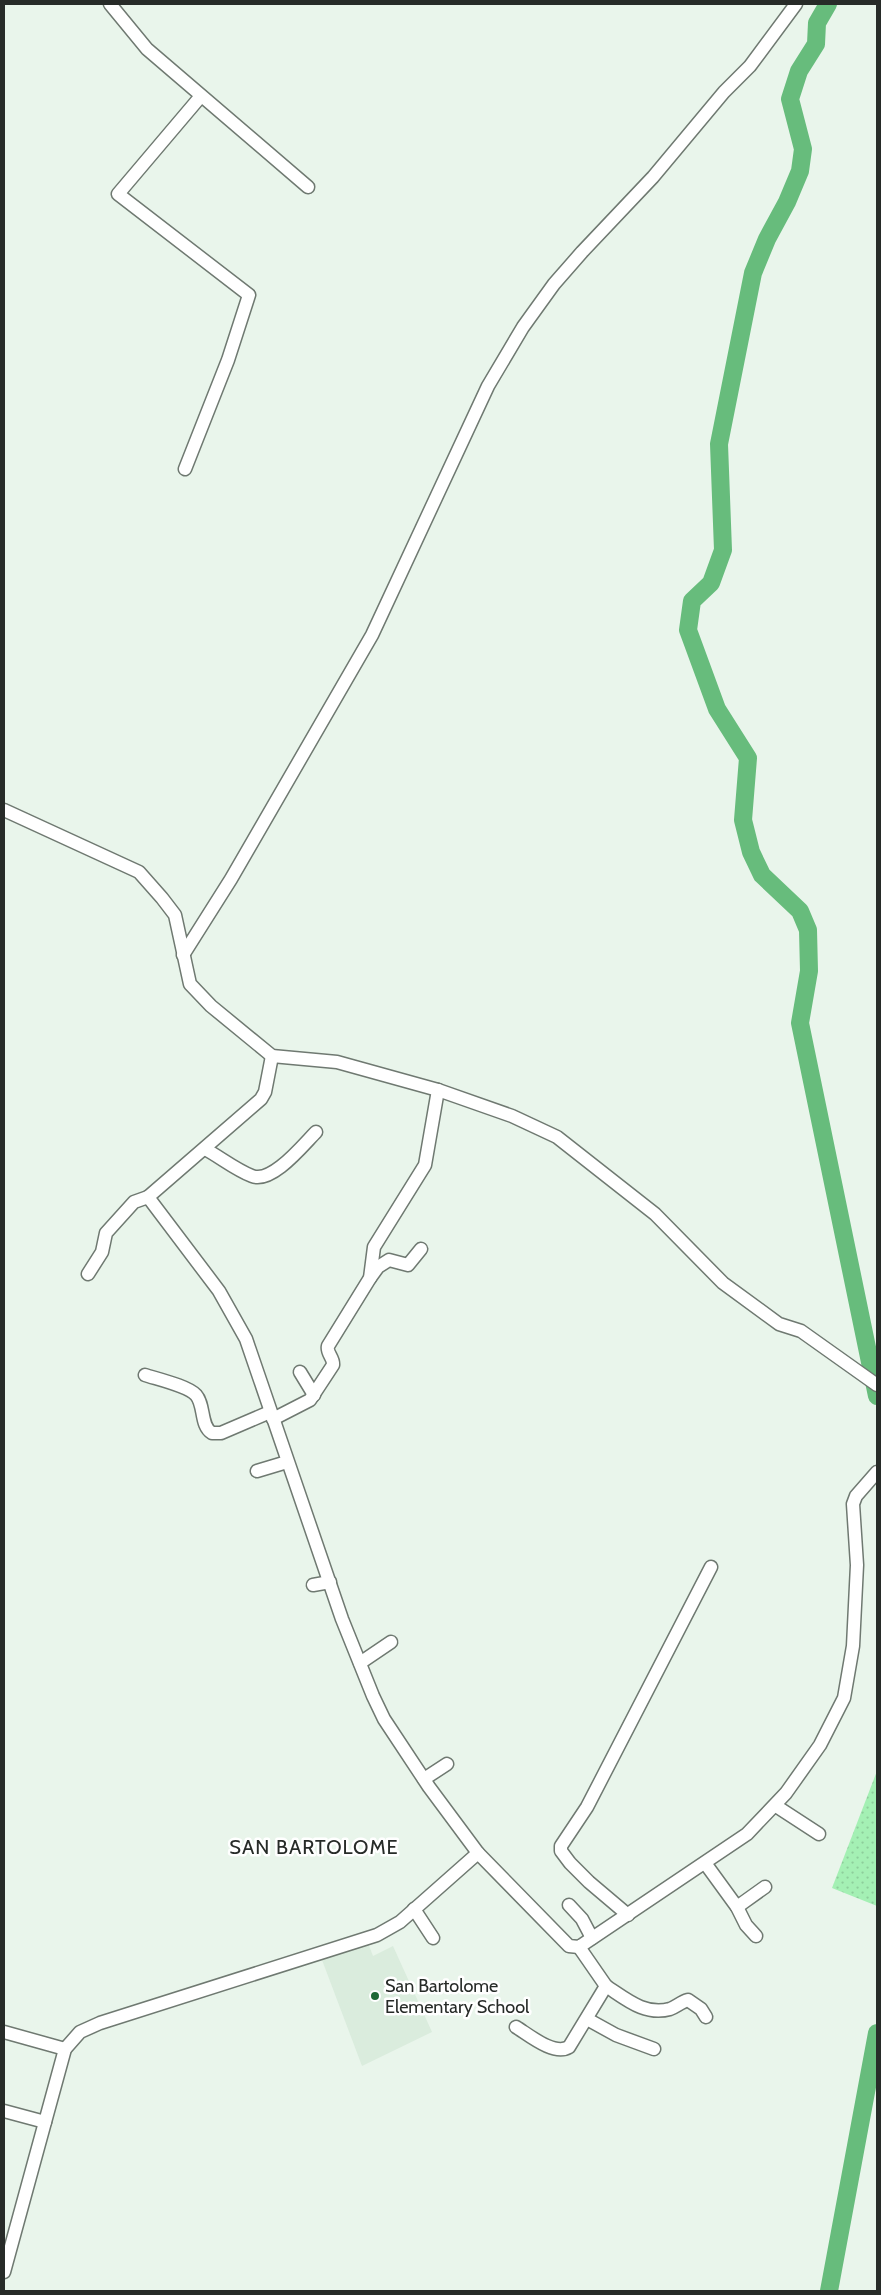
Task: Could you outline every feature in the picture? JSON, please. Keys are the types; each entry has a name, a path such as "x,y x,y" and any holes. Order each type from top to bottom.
{"street":[{"path":"110,4 147,49 308,187"},
{"path":"183,954 231,878 372,635 488,386 513,343 540,302 571,264 666,163 724,92 750,66 796,4"},
{"path":"184,469 228,360 249,295 118,194 201,96"},
{"path":"4,810 139,872 175,916 190,984 211,1006 272,1056 337,1062 438,1090 512,1116 562,1140 655,1214 723,1283 779,1324 801,1331 877,1385"},
{"path":"88,1274 102,1252 106,1232 134,1202 148,1197 261,1100 265,1092 272,1056"},
{"path":"370,1278 373,1250 425,1164 438,1090"},
{"path":"205,1149 252,1176 262,1177 275,1171 316,1132"},
{"path":"148,1197 219,1291 246,1339 271,1416 360,1664 384,1719 424,1779 478,1853 564,1942 579,1948 606,1986 640,2008 663,2010 673,2008 688,2000 701,2008 706,2017"},
{"path":"145,1375 192,1392 198,1398 206,1427 212,1433 221,1433 308,1402 334,1364 328,1348 378,1267 389,1260 408,1265 421,1249"},
{"path":"300,1372 314,1395"},
{"path":"257,1471 288,1462"},
{"path":"579,1948 747,1834 776,1806 799,1777 828,1733 846,1691 856,1611 857,1565 853,1504 856,1496 877,1472"},
{"path":"628,1915 570,1863 561,1851 561,1846 587,1808 711,1567"},
{"path":"314,1586 330,1582"},
{"path":"360,1664 391,1642"},
{"path":"424,1779 447,1764"},
{"path":"776,1806 819,1834"},
{"path":"4,2272 65,2049 74,2037 89,2028 227,1982 366,1940 387,1930 414,1910 478,1853"},
{"path":"705,1863 737,1907 746,1925 756,1936"},
{"path":"737,1907 765,1887"},
{"path":"570,1905 582,1919 592,1938"},
{"path":"414,1910 433,1938"},
{"path":"516,2027 553,2048 565,2050 573,2042 606,1986"},
{"path":"587,2019 616,2035 654,2049"},
{"path":"4,2032 65,2049"},
{"path":"4,2111 45,2122"}],"shaded area":[{"name":"San Bartolome Elementary School","path":"368,1943 373,1956 393,1946 432,2032 362,2066 322,1960"}],"green space":[{"path":"877,1771 877,1906 832,1888"}],"waterway":[{"path":"828,4 817,23 816,44 799,71 790,99 803,149 800,171 787,202 767,239 753,273 719,444 723,550 711,583 692,601 688,630 717,709 748,758 743,820 751,852 762,875 800,911 808,930 809,971 800,1023 877,1396"},
{"path":"829,2291 877,2033"}],"place":[{"name":"San Bartolome Elementary School","path":"375,1996"}],"district":[{"name":"SAN BARTOLOME","path":"314,1847"}]}
